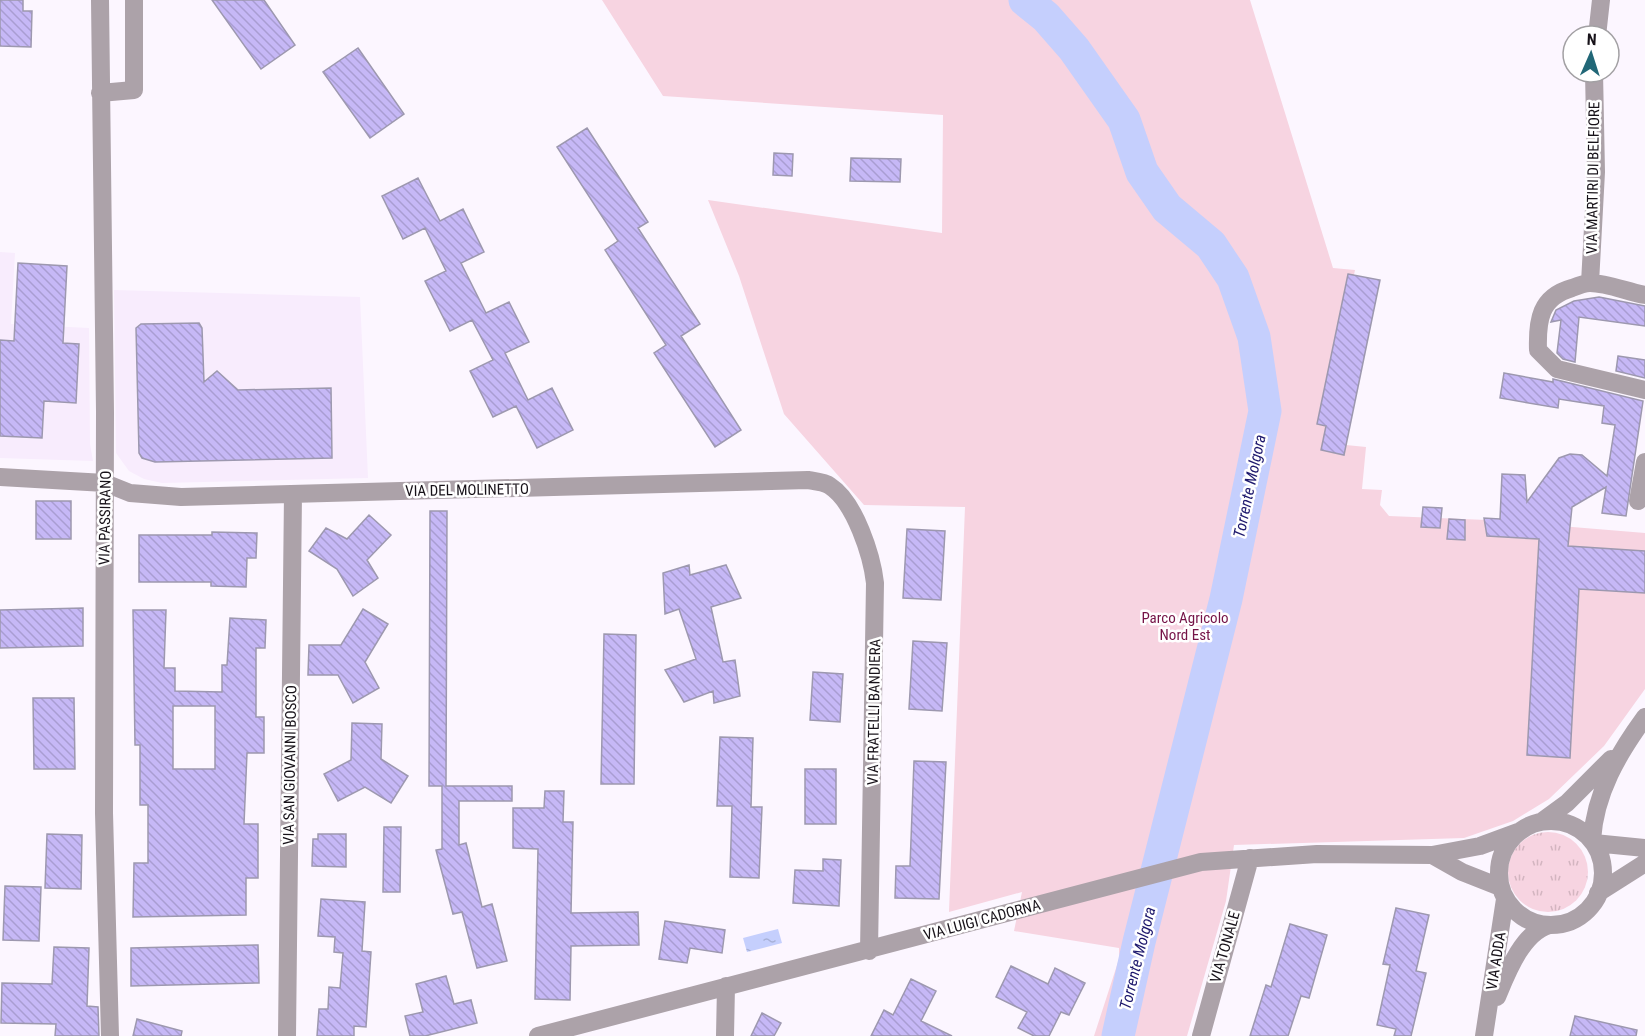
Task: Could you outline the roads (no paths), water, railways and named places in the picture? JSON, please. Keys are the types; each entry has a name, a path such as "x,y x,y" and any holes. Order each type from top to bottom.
{"street":[{"name":"VIA PASSIRANO","path":"100,0 105,483 104,813 110,1036"},
{"path":"100,93 134,90 134,0"},
{"path":"1598,24 1601,0"},
{"name":"VIA MARTIRI DI BELFIORE","path":"1590,283 1596,172 1594,84"},
{"path":"1645,295 1590,283 1566,290 1548,300 1540,317 1537,335 1538,350 1557,369 1645,390"},
{"path":"1638,501 1645,462"},
{"name":"VIA DEL MOLINETTO","path":"0,477 105,483 130,493 181,497 808,480 830,485"},
{"name":"VIA FRATELLI BANDIERA","path":"830,485 843,498 863,537 873,564 875,621 869,951"},
{"name":"VIA SAN GIOVANNI BOSCO","path":"287,1036 293,494"},
{"path":"1645,717 1623,747 1567,803 1541,822 1518,832 1509,841 1501,856 1498,873 1503,893 1524,917 1549,925 1567,922 1578,917 1589,908 1599,893 1645,863"},
{"path":"1599,893 1603,870 1593,842 1602,790 1623,747"},
{"path":"1541,822 1557,821 1572,825 1593,842 1645,848"},
{"name":"VIA LUIGI CADORNA","path":"538,1036 869,951 1201,862 1317,854 1432,855 1480,846 1518,832"},
{"name":"VIA LUIGI CADORNA","path":"1432,855 1503,893"},
{"name":"VIA TONALE","path":"1201,1036 1250,858"},
{"name":"VIA ADDA","path":"1485,1030 1503,893"},
{"name":"VIA ADDA","path":"1485,1030 1508,973 1523,946 1534,933 1549,925"},
{"path":"725,1036 726,986"}],"water":[{"path":"778,929 782,943 747,952 743,938"}],"waterway":[{"name":"Torrente Molgora","path":"1025,0 1046,17 1074,49 1124,120 1142,172 1167,208 1211,245 1233,278 1254,337 1265,411 1226,599 1139,942 1118,1036"}],"park label":[{"name":"Parco Agricolo Nord Est","path":"1185,626"}]}
